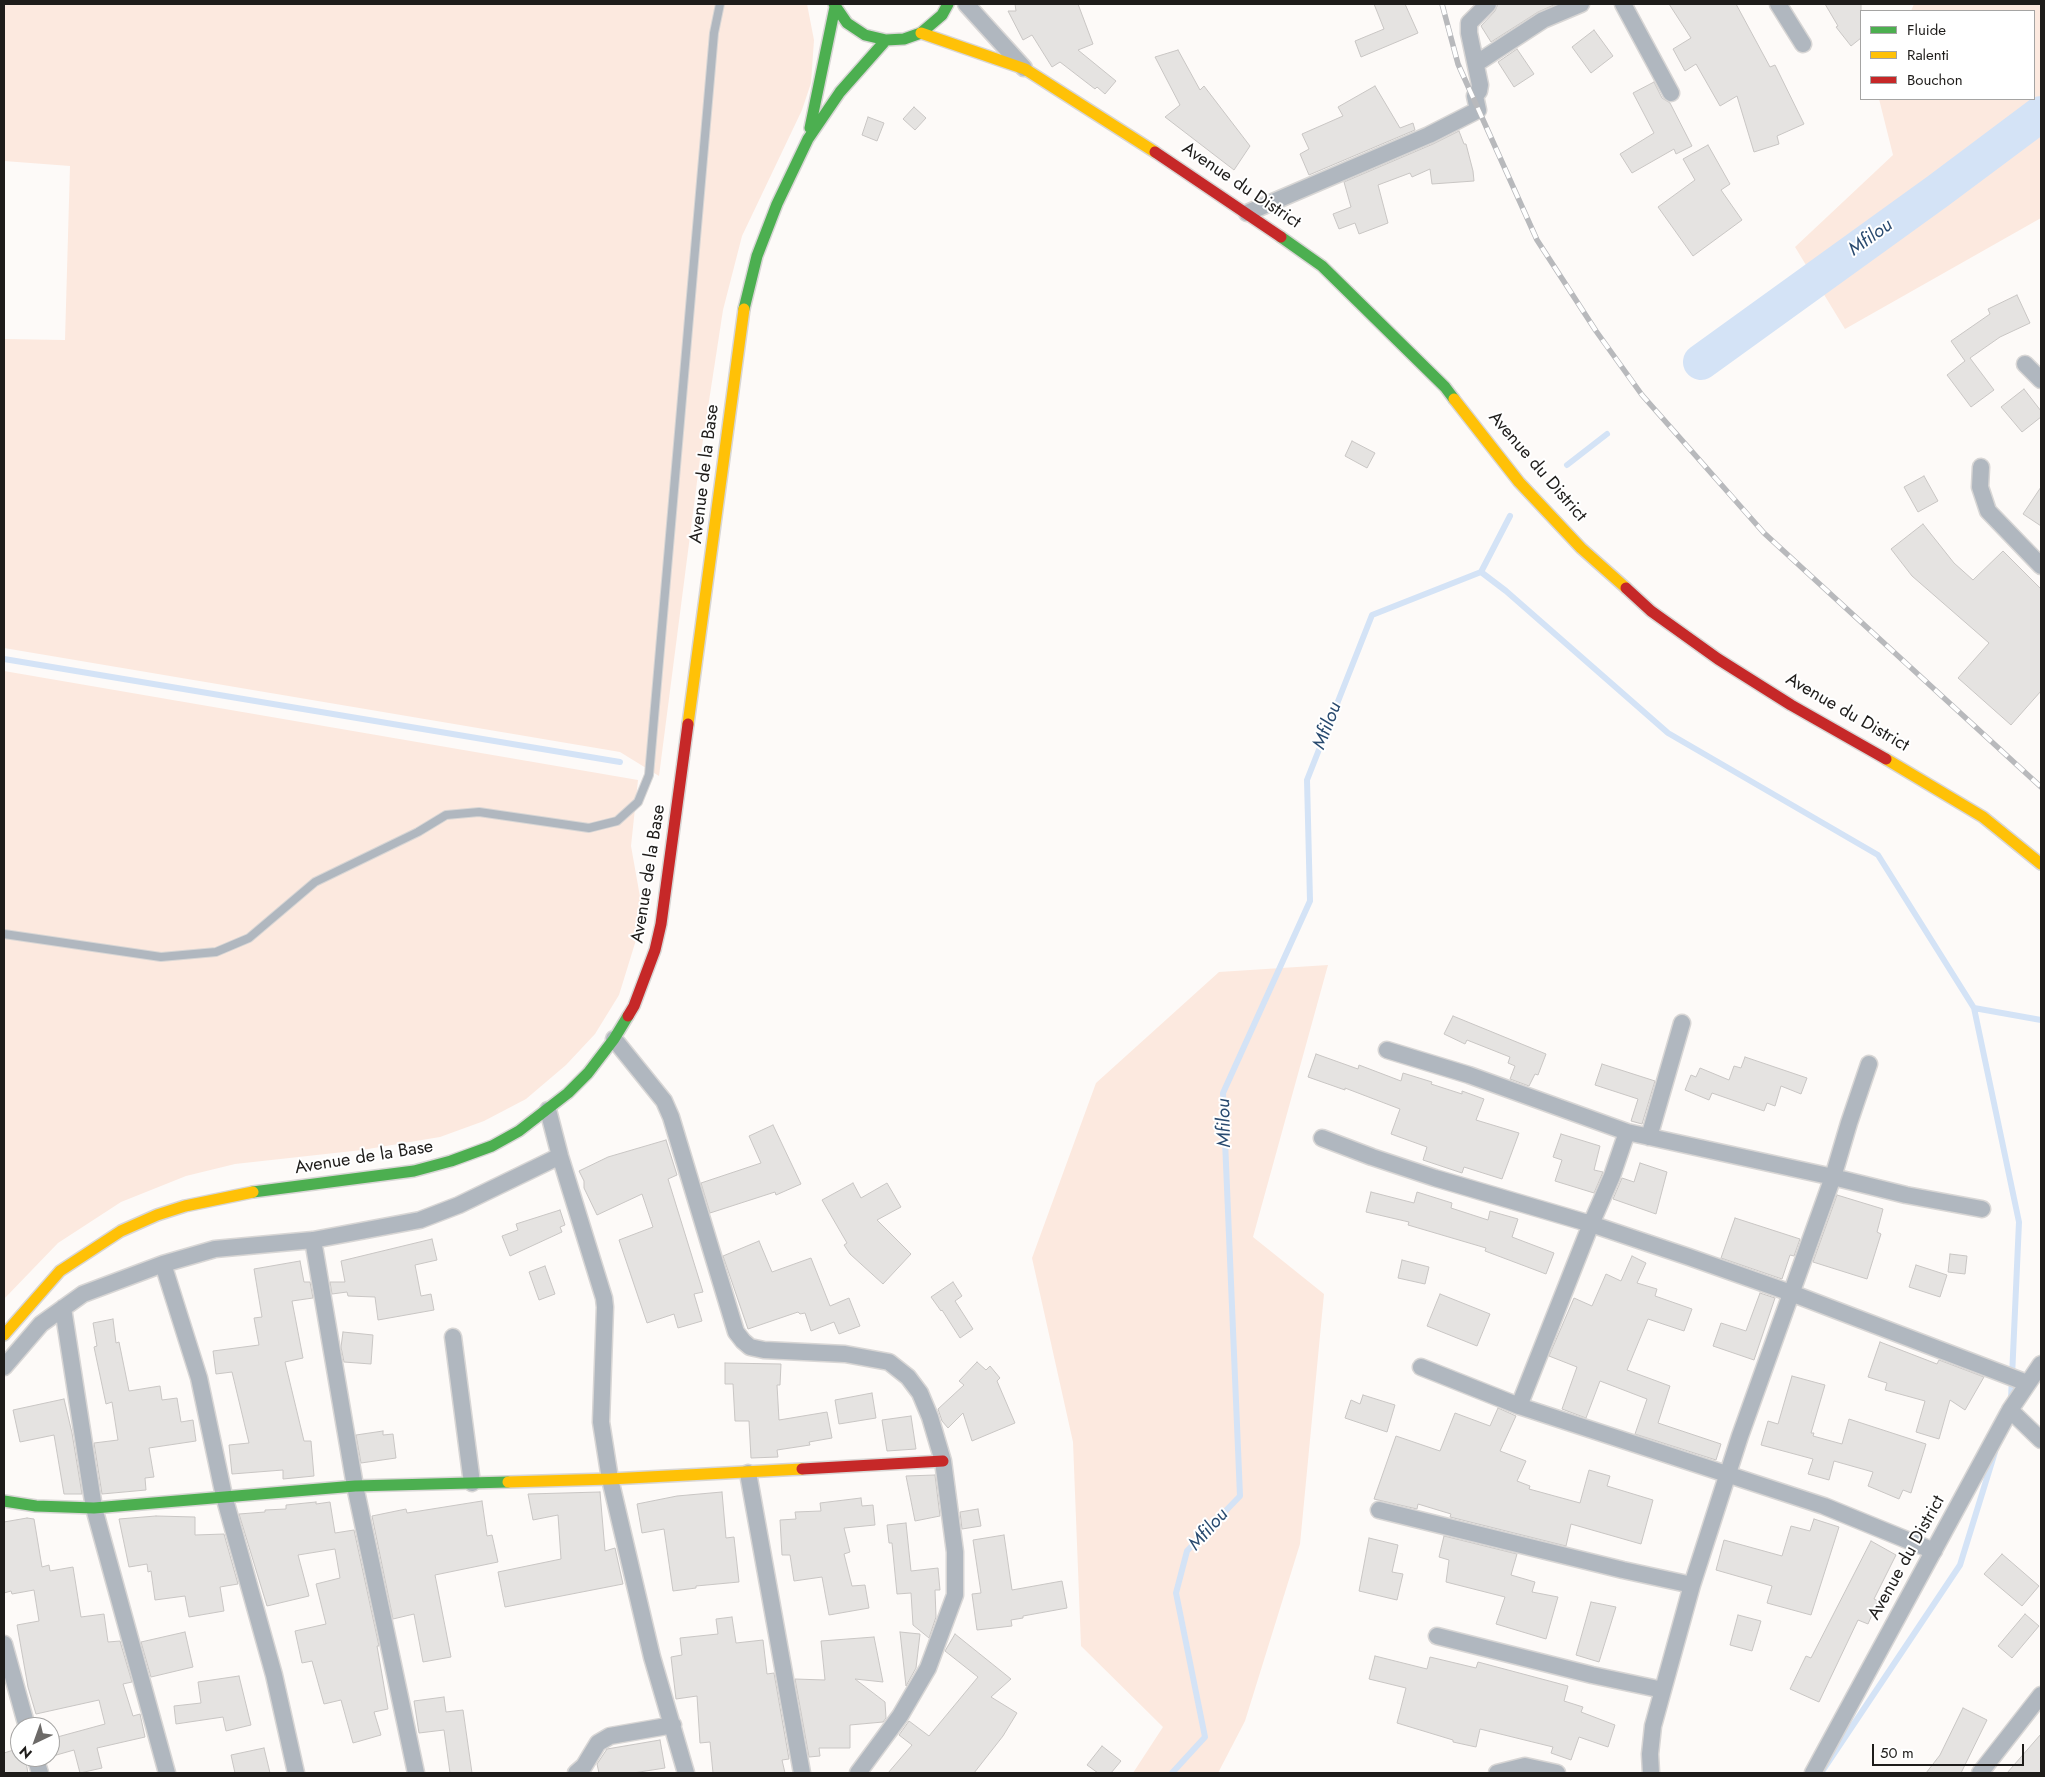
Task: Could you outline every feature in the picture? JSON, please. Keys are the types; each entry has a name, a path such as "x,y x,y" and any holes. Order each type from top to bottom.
{"street":[{"name":"Avenue de la Base","path":"834,5 848,23 865,35 886,40 904,39 920,33 942,15 948,4"},
{"name":"Avenue du District","path":"966,4 1026,69 1247,213 1322,266 1445,387 1519,482 1581,548 1652,612 1718,659 1791,705 1863,745 1983,817 2041,864"},
{"path":"1247,213 1429,135 1478,110 1475,96 1480,85 1477,62 1469,33 1470,23 1488,4"},
{"path":"1477,62 1542,20 1581,4"},
{"path":"1623,4 1671,93"},
{"path":"1778,4 1803,44"},
{"name":"Avenue de la Base","path":"808,139 834,5"},
{"name":"Avenue du District","path":"920,33 1026,69"},
{"name":"Avenue de la Base","path":"4,1335 60,1271 121,1231 157,1215 185,1206 233,1196 414,1171 451,1161 492,1146 519,1131 548,1110 588,1073 614,1039 634,1006 655,950 662,924 746,297 760,247 777,204 808,139 840,92 886,40"},
{"path":"2026,364 2041,380"},
{"path":"1981,467 1980,487 1988,511 2041,566"},
{"path":"1649,1137 1682,1023"},
{"path":"614,1039 664,1101 672,1117 736,1332 743,1341 750,1347 764,1350 846,1354 889,1362 908,1377 920,1393 930,1417 943,1461 955,1552 955,1595 928,1668 900,1716 858,1773"},
{"path":"1387,1050 1469,1074 1627,1132 1906,1195 1982,1209"},
{"path":"1651,1773 1650,1754 1653,1726 1692,1585 1728,1474 1833,1177 1848,1123 1869,1064"},
{"path":"548,1110 606,1307 601,1422 610,1479 652,1657 686,1773"},
{"path":"1520,1406 1591,1224 1612,1176 1627,1132"},
{"path":"1322,1138 1434,1178 1591,1224 1791,1293 2027,1383"},
{"path":"4,1367 41,1324 83,1294 163,1264 215,1249 313,1240 420,1220 459,1205 560,1156"},
{"path":"313,1240 355,1486 416,1773"},
{"path":"163,1264 199,1378 224,1496 274,1675 296,1773"},
{"path":"64,1308 94,1508 167,1773"},
{"path":"453,1337 472,1483"},
{"name":"Avenue du District","path":"1812,1773 2010,1410 2041,1364"},
{"path":"1421,1367 1520,1406 1824,1506 1934,1551"},
{"path":"2010,1410 2041,1440"},
{"path":"4,1502 36,1506 94,1508 355,1486 610,1479 943,1461"},
{"path":"748,1473 802,1773"},
{"path":"1379,1510 1692,1585"},
{"path":"1437,1636 1592,1675 1663,1690"},
{"path":"4,1644 23,1717"},
{"path":"1980,1773 2041,1695"},
{"path":"576,1773 584,1766 598,1744 610,1736 673,1725"},
{"path":"1497,1773 1525,1766 1557,1773"}],"lane":[{"path":"4,934 161,957 216,952 249,938 315,882 418,832 446,815 479,812 589,828 617,821 638,802 649,775 714,33 720,4"}],"shaded area":[{"path":"4,4 807,4 814,40 811,83 802,110 742,236 723,310 699,466 659,776 620,752 4,648 4,339 65,340 70,166 4,161"},
{"path":"1914,4 2041,4 2041,218 1845,329 1795,247 1893,155 1879,100 2035,100 2035,10 1911,10"},
{"path":"4,671 638,780 631,846 642,908 640,927 619,995 595,1034 566,1065 526,1099 484,1121 440,1137 362,1150 235,1164 186,1176 121,1202 58,1243 4,1299"},
{"path":"1328,965 1253,1237 1324,1294 1300,1544 1245,1721 1218,1773 1133,1773 1163,1727 1081,1646 1073,1442 1032,1258 1096,1083 1219,972"}],"building":[{"path":"1015,4 1078,4 1093,44 1078,50 1116,81 1105,94 1097,87 1095,89 1060,62 1052,67 1032,35 1023,40 1008,11 1016,11"},
{"path":"1374,4 1405,4 1418,33 1361,57 1355,41 1384,29"},
{"path":"1498,4 1556,4 1538,12 1491,42 1481,26 1495,11"},
{"path":"1669,4 1736,4 1770,67 1775,65 1804,124 1777,136 1779,144 1754,152 1737,96 1720,106 1696,64 1685,71 1673,49 1691,38"},
{"path":"1825,4 1861,4 1860,39 1851,46 1836,27 1838,26"},
{"path":"1594,30 1613,56 1591,73 1572,47"},
{"path":"1517,49 1534,74 1514,87 1498,62"},
{"path":"1178,50 1200,90 1204,86 1250,146 1234,170 1165,117 1180,105 1155,57"},
{"path":"1654,82 1662,98 1670,103 1692,146 1676,154 1674,149 1632,173 1620,154 1654,133 1633,93"},
{"path":"1375,86 1400,128 1413,123 1415,130 1309,175 1300,154 1309,149 1302,134 1343,116 1338,107"},
{"path":"914,107 926,118 915,130 903,119"},
{"path":"868,117 884,123 877,141 862,135"},
{"path":"1459,131 1464,144 1466,144 1474,181 1432,184 1430,169 1412,177 1410,173 1378,185 1388,223 1359,234 1355,223 1339,229 1333,214 1351,207 1344,182"},
{"path":"1708,145 1730,184 1721,190 1742,220 1693,256 1658,207 1695,180 1683,159"},
{"path":"2017,295 2030,323 2000,337 1970,358 1994,390 1971,407 1947,375 1965,361 1951,341 1990,314 1988,309"},
{"path":"2024,389 2041,411 2041,417 2022,432 2001,407"},
{"path":"1352,441 1375,453 1367,468 1345,456"},
{"path":"1924,476 1938,501 1918,512 1904,487"},
{"path":"2041,487 2041,526 2023,514"},
{"path":"1923,524 1954,563 1973,580 2003,551 2041,589 2041,691 2011,725 1958,678 1989,643 1912,576 1891,549"},
{"path":"1453,1016 1546,1054 1538,1075 1535,1074 1529,1086 1510,1079 1515,1066 1508,1063 1510,1057 1467,1040 1465,1044 1444,1034"},
{"path":"1316,1054 1358,1069 1359,1065 1401,1081 1403,1073 1462,1094 1462,1091 1484,1099 1476,1120 1519,1133 1502,1179 1464,1167 1462,1173 1423,1160 1427,1147 1391,1134 1400,1109 1345,1088 1345,1090 1308,1077"},
{"path":"1745,1057 1807,1078 1801,1094 1781,1086 1775,1106 1767,1103 1764,1111 1712,1093 1709,1100 1685,1090 1691,1075 1696,1077 1700,1068 1729,1080 1734,1066 1741,1068"},
{"path":"1602,1064 1655,1081 1642,1124 1631,1121 1638,1099 1595,1085"},
{"path":"773,1125 801,1184 776,1195 775,1192 710,1213 701,1183 761,1163 749,1136"},
{"path":"1561,1134 1600,1146 1594,1170 1603,1172 1594,1193 1555,1181 1562,1160 1553,1157"},
{"path":"666,1140 677,1175 668,1179 703,1292 694,1294 702,1321 678,1328 674,1314 647,1323 619,1240 653,1227 642,1194 597,1215 584,1188 584,1181 579,1171 608,1157"},
{"path":"1640,1163 1667,1172 1656,1214 1613,1199 1622,1178 1634,1182"},
{"path":"853,1183 861,1198 887,1183 901,1207 877,1220 911,1254 883,1284 850,1254 844,1245 847,1243 822,1200"},
{"path":"1371,1192 1414,1203 1417,1192 1452,1203 1451,1208 1488,1220 1490,1211 1518,1219 1512,1237 1554,1253 1546,1274 1485,1251 1486,1248 1408,1225 1409,1222 1366,1212"},
{"path":"1837,1195 1883,1209 1877,1232 1881,1234 1867,1279 1813,1262"},
{"path":"560,1210 565,1225 560,1227 562,1232 510,1256 502,1236 518,1230 516,1224"},
{"path":"1735,1218 1800,1239 1794,1256 1790,1255 1782,1279 1721,1258"},
{"path":"432,1239 437,1260 415,1265 421,1296 431,1294 434,1310 378,1320 375,1297 348,1296 347,1292 332,1294 330,1282 345,1282 341,1261"},
{"path":"759,1241 772,1272 811,1258 830,1306 849,1298 860,1326 839,1334 834,1322 811,1331 805,1313 800,1314 798,1312 748,1329 723,1256"},
{"path":"1950,1254 1967,1256 1965,1274 1948,1272"},
{"path":"1632,1256 1646,1263 1637,1283 1657,1289 1655,1296 1692,1309 1684,1331 1648,1319 1627,1370 1670,1386 1658,1423 1721,1444 1716,1460 1635,1434 1647,1399 1600,1381 1586,1418 1562,1409 1577,1367 1549,1356 1574,1298 1592,1306 1606,1274 1621,1281"},
{"path":"1402,1260 1429,1267 1425,1284 1398,1278"},
{"path":"300,1261 304,1282 310,1282 313,1298 292,1301 303,1358 285,1362 304,1441 311,1441 314,1476 283,1479 283,1470 232,1474 229,1445 249,1443 232,1372 216,1374 213,1351 259,1345 254,1318 262,1317 254,1269"},
{"path":"1916,1265 1947,1275 1940,1297 1909,1287"},
{"path":"545,1266 555,1294 539,1300 529,1272"},
{"path":"953,1282 962,1296 955,1301 973,1329 960,1338 931,1297"},
{"path":"1760,1293 1775,1298 1754,1360 1713,1346 1721,1323 1746,1331"},
{"path":"1440,1294 1490,1314 1477,1346 1427,1326"},
{"path":"113,1319 116,1343 119,1342 129,1391 160,1386 162,1400 177,1398 181,1422 193,1420 196,1441 149,1448 154,1477 145,1478 146,1490 102,1494 94,1443 118,1440 112,1402 106,1404 94,1347 97,1346 93,1323"},
{"path":"343,1332 373,1335 371,1364 344,1362 341,1347"},
{"path":"1880,1342 1937,1364 1939,1360 1984,1377 1965,1410 1950,1400 1939,1439 1916,1432 1925,1401 1885,1390 1887,1383 1868,1377"},
{"path":"977,1362 986,1370 990,1366 1000,1378 997,1381 1015,1423 972,1441 963,1413 948,1428 942,1421 938,1409 964,1385 959,1381"},
{"path":"725,1363 781,1364 780,1385 777,1385 779,1420 827,1412 832,1438 809,1442 810,1445 777,1450 778,1457 751,1458 749,1421 735,1421 733,1384 725,1384"},
{"path":"1792,1376 1825,1385 1811,1433 1814,1433 1813,1436 1842,1444 1849,1419 1926,1444 1911,1493 1903,1490 1899,1499 1868,1486 1873,1472 1834,1461 1829,1480 1808,1474 1813,1459 1761,1445 1768,1421 1778,1424"},
{"path":"872,1393 876,1418 839,1424 835,1400"},
{"path":"1363,1395 1395,1405 1387,1432 1345,1418 1351,1400 1360,1404"},
{"path":"64,1399 72,1433 82,1494 64,1494 54,1435 20,1442 13,1410"},
{"path":"1498,1408 1516,1416 1500,1451 1526,1461 1517,1481 1530,1486 1529,1489 1580,1503 1589,1470 1610,1476 1607,1486 1653,1500 1641,1544 1571,1524 1566,1546 1450,1517 1451,1514 1418,1504 1417,1509 1374,1499 1396,1436 1440,1451 1455,1413 1490,1426"},
{"path":"911,1416 916,1449 887,1451 882,1420"},
{"path":"383,1431 383,1435 393,1434 396,1458 361,1463 356,1435"},
{"path":"935,1475 940,1516 915,1521 906,1476"},
{"path":"600,1492 605,1551 615,1548 623,1584 505,1607 498,1572 561,1559 558,1515 533,1520 528,1494"},
{"path":"722,1492 726,1538 734,1537 739,1582 696,1586 696,1588 673,1591 664,1529 642,1533 637,1504 677,1496"},
{"path":"861,1498 862,1506 873,1505 875,1525 844,1528 850,1552 844,1554 852,1586 865,1585 869,1608 829,1615 822,1577 794,1581 790,1555 782,1555 780,1520 796,1519 795,1512 821,1511 820,1503"},
{"path":"482,1501 487,1536 492,1535 498,1562 435,1575 451,1657 423,1662 414,1614 393,1619 372,1516 406,1509 407,1513"},
{"path":"316,1502 316,1504 330,1502 335,1533 354,1530 379,1646 377,1646 388,1709 374,1712 381,1735 353,1743 341,1700 324,1704 312,1661 302,1663 295,1631 326,1624 316,1584 340,1578 335,1549 298,1555 309,1596 267,1606 239,1514 286,1509 286,1505"},
{"path":"978,1509 981,1526 962,1529 960,1512"},
{"path":"156,1516 195,1517 195,1535 224,1534 238,1584 220,1587 224,1611 189,1617 185,1596 155,1600 151,1571 148,1572 147,1564 129,1567 119,1519"},
{"path":"27,1518 34,1519 42,1567 49,1565 50,1571 73,1567 81,1617 104,1614 108,1642 120,1641 132,1682 123,1684 133,1716 140,1714 145,1737 97,1748 102,1768 80,1773 74,1750 60,1754 60,1736 105,1724 99,1700 36,1714 28,1687 17,1625 39,1621 34,1590 12,1594 11,1591 4,1593 4,1522"},
{"path":"1814,1519 1839,1527 1811,1615 1767,1603 1772,1586 1716,1570 1724,1540 1782,1556 1791,1526 1810,1531"},
{"path":"906,1523 911,1571 938,1568 940,1590 935,1590 936,1617 929,1638 913,1625 911,1593 897,1594 892,1543 889,1543 887,1525"},
{"path":"1004,1535 1012,1590 1062,1581 1067,1608 1023,1616 1023,1618 1011,1620 1012,1626 977,1630 972,1594 981,1593 973,1540"},
{"path":"1444,1536 1517,1554 1511,1575 1535,1582 1532,1592 1558,1597 1546,1639 1496,1624 1505,1597 1446,1582 1449,1560 1439,1557"},
{"path":"1369,1538 1398,1545 1392,1572 1403,1574 1397,1600 1359,1591"},
{"path":"1871,1541 1896,1555 1874,1599 1878,1601 1868,1624 1858,1620 1819,1702 1790,1689 1806,1656 1811,1658"},
{"path":"2002,1554 2039,1586 2022,1606 1984,1574"},
{"path":"1591,1602 1616,1607 1599,1662 1576,1655"},
{"path":"2025,1614 2039,1626 2012,1658 1998,1646"},
{"path":"1738,1615 1761,1621 1752,1651 1730,1645"},
{"path":"732,1617 736,1643 763,1640 767,1674 774,1673 789,1759 782,1760 785,1773 713,1773 710,1742 700,1743 697,1696 676,1699 671,1657 682,1655 680,1638 718,1634 716,1619"},
{"path":"185,1632 193,1667 151,1677 141,1642"},
{"path":"900,1632 920,1634 916,1668 906,1686"},
{"path":"955,1634 1011,1679 991,1697 1017,1713 1003,1736 974,1773 888,1773 912,1745 899,1735 909,1721 929,1736 978,1677 945,1651"},
{"path":"874,1637 883,1682 855,1679 885,1702 886,1718 883,1722 850,1725 850,1748 819,1748 820,1756 809,1757 795,1679 825,1680 821,1641"},
{"path":"1375,1656 1427,1669 1430,1657 1476,1668 1478,1662 1568,1686 1564,1701 1583,1707 1581,1712 1615,1725 1608,1747 1579,1737 1571,1760 1551,1753 1553,1747 1480,1729 1476,1747 1453,1742 1453,1740 1397,1723 1406,1688 1369,1679"},
{"path":"239,1676 251,1725 226,1731 223,1717 176,1724 174,1706 201,1703 198,1682"},
{"path":"444,1697 446,1712 463,1710 472,1773 450,1773 444,1730 419,1733 414,1701"},
{"path":"1963,1708 1987,1720 1961,1773 1926,1773 1940,1755"},
{"path":"2041,1734 2041,1773 2007,1773"},
{"path":"660,1740 665,1768 633,1773 599,1773 597,1764 607,1749"},
{"path":"1102,1746 1121,1761 1111,1773 1098,1773 1087,1765"},
{"path":"264,1748 270,1773 235,1773 231,1755"},
{"path":"10,1751 10,1767 27,1767 28,1773 4,1773 4,1753"}],"waterway":[{"name":"Mfilou","path":"1701,362 1938,191 2041,114"},
{"name":"Mfilou","path":"1567,465 1607,434"},
{"name":"Mfilou","path":"1172,1773 1205,1737 1176,1593 1187,1551 1240,1496 1223,1093 1310,901 1307,780 1372,615 1481,572 1510,516"},
{"path":"1481,572 1506,591 1668,733 1878,855 1974,1008 2019,1222 2011,1399"},
{"path":"4,659 620,762"},
{"path":"1974,1008 2041,1020"},
{"path":"1821,1773 1960,1565 1995,1452"}],"railway":[{"path":"1442,4 1458,64 1537,240 1596,331 1642,395 1764,533 2041,787"}],"traffic: fast":[{"path":"834,4 847,23 865,35 886,40 904,39 921,33 942,15 948,4"},
{"path":"810,128 835,7"},
{"path":"744,309 757,256 777,204 808,139 840,92 886,40"},
{"path":"1281,237 1322,266 1445,387 1454,399"},
{"path":"253,1192 414,1171 451,1161 492,1146 519,1131 568,1093 588,1073 614,1039 628,1016"},
{"path":"4,1501 36,1506 94,1508 355,1486 508,1482"}],"traffic: slow":[{"path":"921,33 1025,69 1155,152"},
{"path":"688,724 744,309"},
{"path":"1454,399 1519,482 1581,548 1626,588"},
{"path":"1886,759 1983,817 2041,864"},
{"path":"4,1335 60,1271 121,1231 157,1215 185,1206 253,1192"},
{"path":"508,1482 610,1479 802,1469"}],"traffic: jam":[{"path":"1155,152 1281,237"},
{"path":"1626,588 1651,611 1718,659 1791,705 1886,759"},
{"path":"628,1016 634,1006 655,950 661,924 688,724"},
{"path":"802,1469 943,1461"}]}
